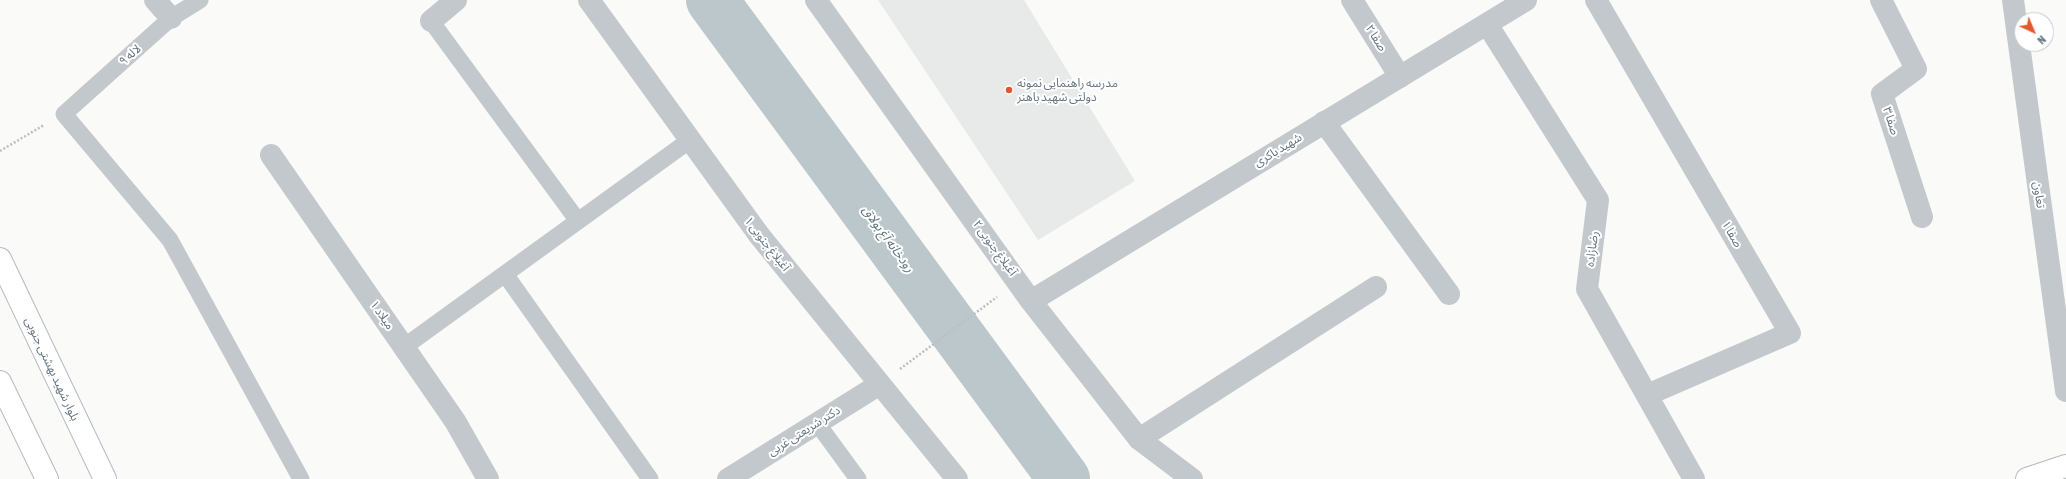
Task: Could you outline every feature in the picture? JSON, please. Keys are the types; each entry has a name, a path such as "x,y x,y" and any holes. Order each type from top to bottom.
{"main road":[{"name":"بلوار شهید بهشتی جنوبی","path":"0,259 105,479"},
{"path":"0,382 47,479"},
{"path":"2026,479 2066,466"}],"street":[{"path":"155,0 171,18"},
{"path":"431,21 456,0"},
{"name":"آغبلاغ جنوبی ۱","path":"589,0 759,235 957,479"},
{"name":"آغبلاغ جنوبی ۲","path":"816,0 1031,301 1139,439 1192,479"},
{"name":"صفا ۲","path":"1352,0 1400,77"},
{"name":"شهید باکری","path":"1031,301 1526,0"},
{"name":"صفا ۱","path":"1596,0 1790,333 1647,395"},
{"name":"صفا ۳","path":"1881,0 1916,69 1882,94 1922,217"},
{"name":"تعاون","path":"2013,0 2066,391"},
{"name":"رضازاده","path":"1487,24 1598,200 1587,288 1694,479"},
{"path":"1324,122 1449,294"},
{"name":"میلاد ۱","path":"271,155 455,421 488,479"},
{"path":"1139,439 1376,287"},
{"name":"دکتر شریعتی غربی","path":"728,479 880,384"}],"lane":[{"name":"لاله ۹","path":"64,114 171,18 200,0"},
{"path":"431,21 578,221"},
{"path":"64,114 170,240 301,479"},
{"path":"404,347 690,140"},
{"path":"505,274 650,479"},
{"path":"817,423 858,479"}],"path":[{"path":"0,151 64,114"},
{"path":"880,384 1018,281"}],"shaded area":[{"name":"مدرسه راهنمایی نمونه دولتی شهید باهنر","path":"878,0 1024,0 1135,181 1038,240"}],"waterway":[{"name":"رودخانه آغ بولاق","path":"712,0 1064,479"}],"place":[{"name":"مدرسه راهنمایی نمونه دولتی شهید باهنر","path":"1009,90"}]}
